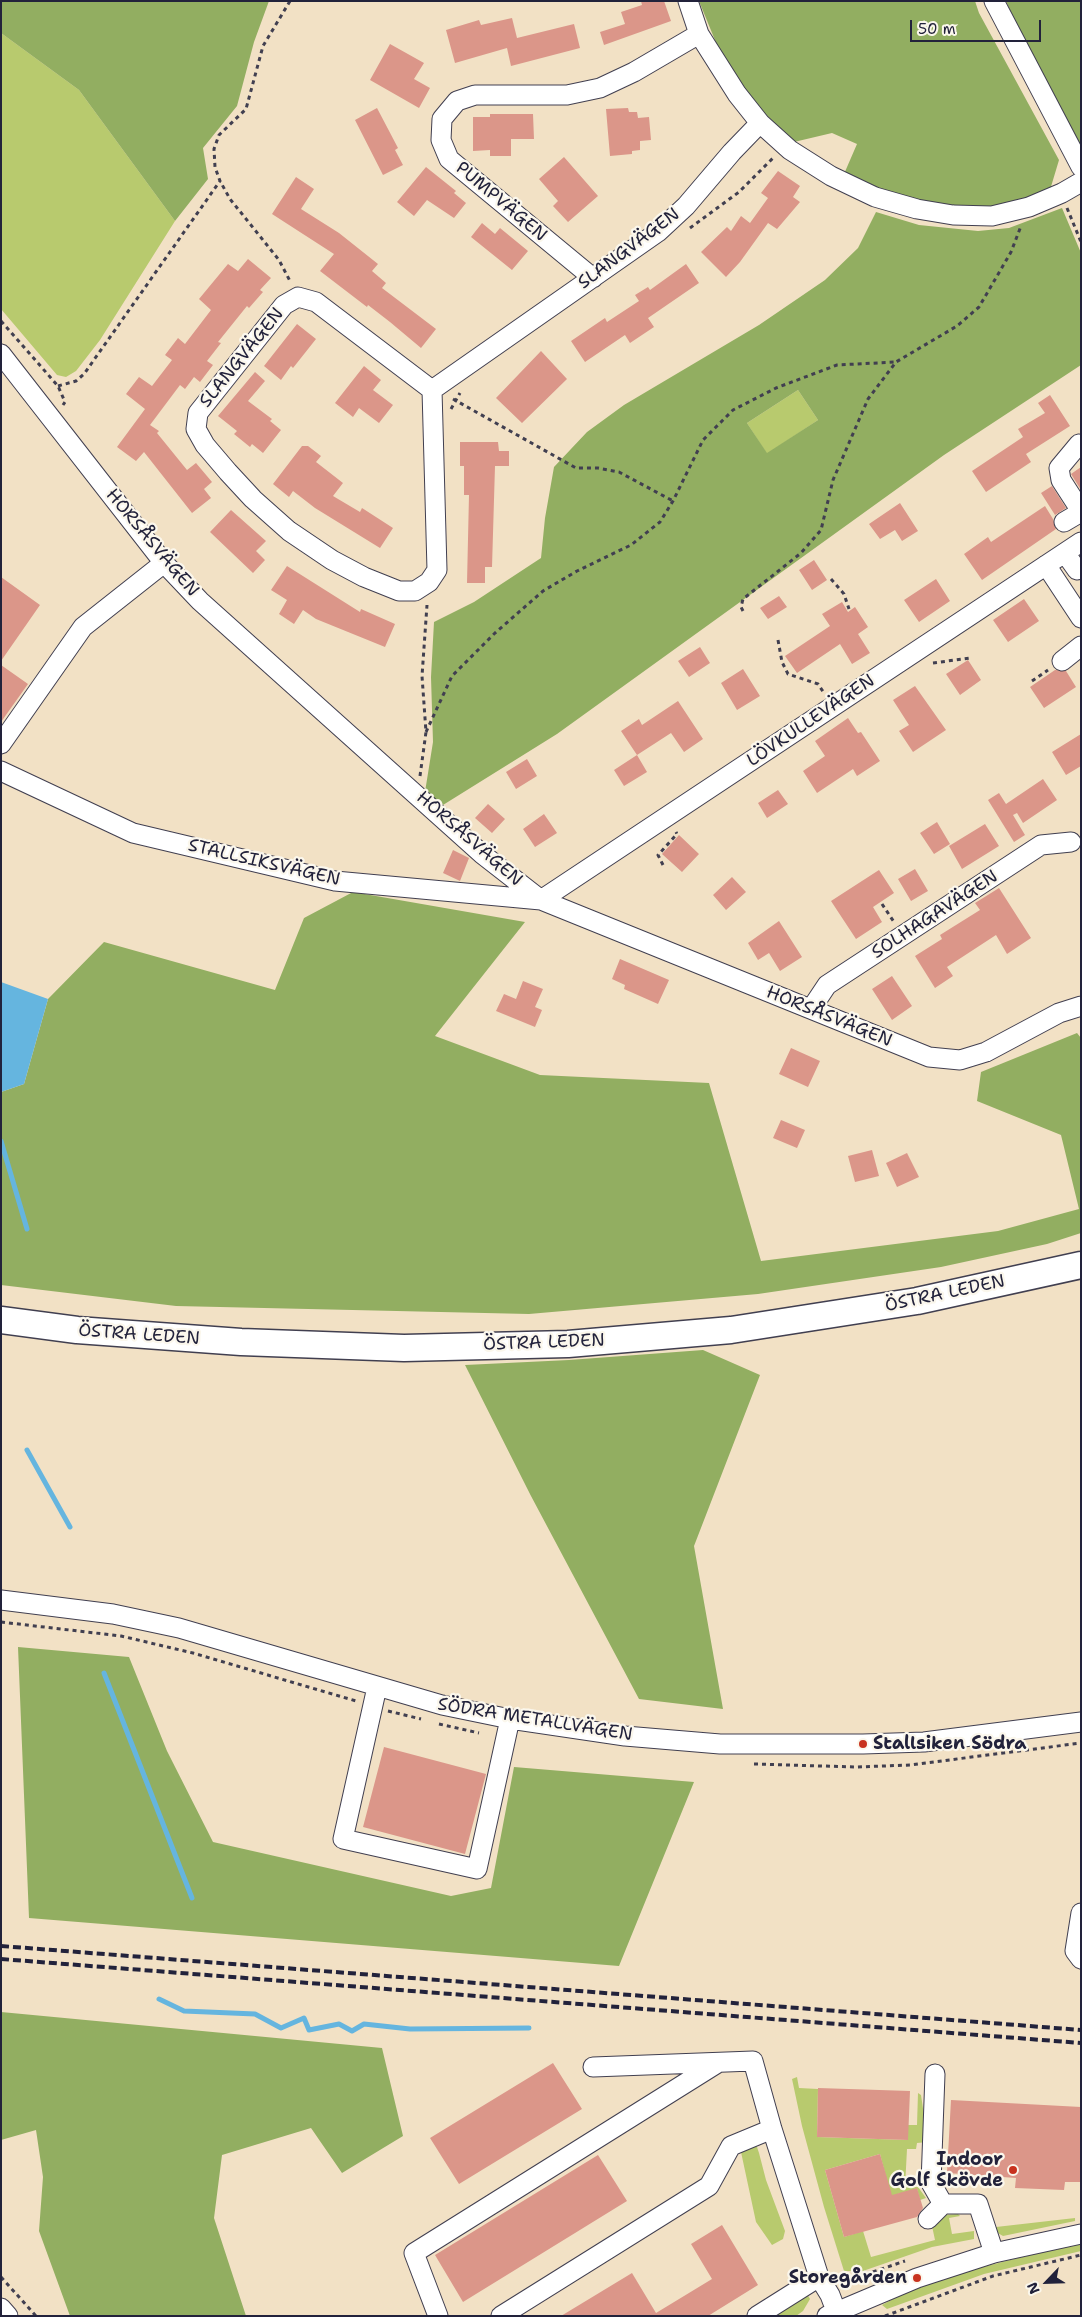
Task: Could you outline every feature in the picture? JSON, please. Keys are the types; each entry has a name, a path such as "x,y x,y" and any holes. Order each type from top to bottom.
{"highway":[{"name":"ÖSTRA LEDEN","path":"1,1320 76,1330 241,1342 404,1348 568,1344 732,1330 771,1324 917,1301 1081,1265"}],"street":[{"path":"688,1 698,34 737,94 760,123 798,156 831,176 875,197 917,209 953,215 992,216 1029,207 1062,193 1081,182"},
{"path":"994,1 1081,167"},
{"name":"PUMPVÄGEN","path":"594,278 449,159 441,140 442,119 457,101 475,95 567,95 600,88 634,72 698,34"},
{"name":"SLANGVÄGEN","path":"429,582 415,591 399,591 364,577 332,560 289,531 253,499 205,445 196,429 198,413 284,305 298,296 316,302 432,390 658,232 686,206 732,152 760,123"},
{"name":"HORSÅSVÄGEN","path":"1,354 164,563 200,601 482,854 541,900 929,1057 960,1060 986,1052 1059,1013 1081,1006"},
{"path":"429,582 437,570 432,390"},
{"path":"1064,522 1081,512 1061,480 1059,468 1079,444"},
{"name":"LÖVKULLEVÄGEN","path":"541,900 1081,542"},
{"path":"1065,552 1077,570"},
{"path":"1,744 83,628 164,563"},
{"path":"1046,565 1081,618"},
{"path":"1062,661 1081,646"},
{"name":"STALLSIKSVÄGEN","path":"1,771 133,833 335,881 541,900"},
{"name":"SOLHAGAVÄGEN","path":"811,1008 827,985 1041,845 1071,842"},
{"name":"SÖDRA METALLVÄGEN","path":"1,1600 114,1614 179,1628 442,1706 510,1719 625,1736 720,1744 924,1742 1081,1722"},
{"path":"378,1687 344,1839 477,1869 510,1719"},
{"path":"1081,1913 1075,1952 1081,1959"},
{"path":"593,2067 753,2062 818,2277 830,2296 834,2314 917,2278 994,2253 1081,2234"},
{"path":"438,2316 414,2253 717,2063"},
{"path":"935,2074 931,2182 943,2204"},
{"path":"501,2316 709,2186 731,2146 772,2129"},
{"path":"928,2219 943,2204 978,2204 994,2253"},
{"path":"757,2316 818,2277"},
{"path":"1,2308 8,2316"}],"path":[{"path":"290,1 263,46 246,109 219,135 214,149 214,167 230,199 279,260 298,296"},
{"path":"686,232 738,192 779,153"},
{"path":"58,386 76,381 84,374 220,181"},
{"path":"743,611 741,607 743,599 801,554 821,530 833,480 868,399 896,362 957,326 979,307 1011,252 1029,207"},
{"path":"1,321 58,386 65,402 59,411 50,416"},
{"path":"426,732 452,676 495,632 544,591 577,571 631,545 660,522 673,501 703,440 733,410 776,388 837,365 896,362"},
{"path":"448,418 454,400 466,387"},
{"path":"432,390 454,400 576,468 598,468 619,472 673,501"},
{"path":"831,579 844,594 849,609"},
{"path":"416,793 422,768 426,732 422,676 429,582"},
{"path":"778,640 782,662 788,674 818,684 832,706"},
{"path":"933,663 970,658"},
{"path":"663,865 658,855 677,834 666,816"},
{"path":"885,2316 993,2276 1081,2255"},
{"path":"1,2277 36,2316"}],"green space":[{"path":"1,1 269,1 254,42 237,106 203,148 208,179 175,221 79,90 1,33"},
{"path":"699,1 975,1 979,13 1059,160 1050,190 1022,202 976,208 936,203 890,193 844,174 857,144 832,133 794,142 756,105 719,50"},
{"path":"1006,1 1081,1 1081,146 1019,30"},
{"path":"1,33 79,90 175,221 100,340 76,371 66,377 57,375 1,309"},
{"path":"1062,208 1081,253 1081,365 944,455 557,734 443,805 425,792 433,742 431,677 434,622 474,602 541,558 545,518 554,467 587,432 624,405 759,325 825,280 858,248 876,212 919,225 978,231 1009,228","holes":["798,390 818,420 767,453 747,423"]},
{"path":"798,390 818,420 767,454 747,423"},
{"path":"353,892 525,922 435,1036 540,1075 709,1083 761,1261 998,1231 1079,1209 1061,1135 977,1101 981,1072 1077,1033 1081,1038 1081,1233 1047,1244 941,1267 758,1294 529,1314 176,1306 1,1285 1,1092 24,1084 48,999 104,942 275,990 304,918"},
{"path":"703,1350 760,1375 694,1546 723,1709 639,1699 531,1496 465,1365 569,1360"},
{"path":"18,1647 129,1657 167,1751 213,1842 451,1896 491,1888 514,1767 694,1782 619,1966 29,1918"},
{"path":"1,2012 382,2048 403,2136 342,2173 311,2128 222,2155 214,2218 246,2316 70,2316 39,2231 43,2177 36,2130 1,2140"},
{"path":"797,2077 799,2088 818,2089 817,2137 908,2140 908,2125 917,2125 918,2093 921,2095 928,2142 917,2143 916,2149 907,2149 905,2187 918,2187 926,2198 920,2200 917,2189 879,2199 886,2177 880,2154 825,2170 844,2237 863,2231 871,2257 935,2240 932,2226 944,2215 958,2214 960,2216 949,2218 952,2234 974,2231 974,2239 932,2247 863,2271 844,2271 802,2126 792,2079"},
{"path":"752,2145 757,2147 766,2180 785,2231 783,2239 772,2245 756,2222 741,2152"},
{"path":"1075,2218 1075,2221 1003,2236 996,2232 996,2227"},
{"path":"1081,2244 1081,2251 984,2274 887,2309 882,2305 902,2294 967,2271"},
{"path":"806,2292 810,2299 803,2311 796,2316 768,2316"}],"water":[{"path":"1,982 48,999 24,1084 1,1092"}],"building":[{"path":"641,1 664,1 671,21 604,45 600,32 625,24 621,12 642,5"},
{"path":"512,18 517,38 574,24 580,48 511,66 507,48 455,63 446,30 479,20 481,25"},
{"path":"390,44 424,63 414,79 430,88 419,108 370,80"},
{"path":"377,108 398,148 395,150 403,165 383,175 355,120"},
{"path":"628,108 629,112 637,112 638,118 649,117 651,140 640,141 640,150 632,151 632,154 610,156 606,109"},
{"path":"490,114 533,114 534,139 511,139 511,156 490,156 490,150 473,151 473,117 490,117"},
{"path":"564,157 598,196 568,222 553,206 558,201 539,179"},
{"path":"426,167 456,191 454,193 466,203 454,218 427,200 414,216 397,202"},
{"path":"778,171 800,186 793,197 800,202 777,229 768,223 740,262 726,277 701,252 727,227 731,231 741,216 750,223 768,198 761,193"},
{"path":"296,177 314,189 301,209 339,233 378,264 372,271 386,283 382,288 436,329 421,348 368,305 367,307 320,271 334,254 272,214"},
{"path":"482,223 495,234 500,228 528,251 512,270 471,237"},
{"path":"248,259 271,278 260,290 263,292 249,308 247,306 218,342 221,343 207,361 213,365 200,382 194,377 185,389 180,385 150,425 159,431 157,433 187,470 196,463 212,482 204,489 211,498 192,513 144,452 136,461 117,447 145,409 126,394 139,377 152,386 172,360 165,355 178,338 185,344 211,310 199,299 228,264 238,271"},
{"path":"686,264 699,283 648,318 654,327 630,343 625,335 585,362 571,341 605,318 607,322 639,301 635,295 648,287 650,290"},
{"path":"297,324 316,339 281,380 264,366"},
{"path":"541,351 567,379 522,423 496,398"},
{"path":"364,366 381,380 373,390 393,405 379,423 359,408 353,417 335,403"},
{"path":"255,372 265,381 248,401 272,419 270,421 281,430 263,453 252,444 250,447 234,434 237,431 218,416"},
{"path":"1050,395 1070,426 1026,454 1031,462 986,492 972,471 1023,437 1018,429 1045,413 1038,403"},
{"path":"460,442 498,442 499,451 509,451 509,466 495,466 492,567 485,567 485,583 467,583 469,495 464,495 464,466 460,466"},
{"path":"302,446 308,446 321,456 316,462 343,483 333,496 360,512 362,508 393,528 380,548 315,508 293,491 289,497 273,484"},
{"path":"1081,467 1081,490 1071,474"},
{"path":"1052,486 1066,508 1055,515 1041,493"},
{"path":"900,503 918,531 902,541 895,530 880,539 869,524"},
{"path":"1045,506 1053,519 1056,529 982,580 964,554 988,537 991,542"},
{"path":"231,510 266,541 256,551 265,560 253,573 210,532"},
{"path":"814,560 827,580 812,590 799,570"},
{"path":"287,566 360,612 361,609 395,624 385,647 316,619 303,610 294,624 279,614 287,600 271,590"},
{"path":"1,577 40,605 1,661"},
{"path":"936,579 950,601 919,622 904,600"},
{"path":"779,596 787,607 768,619 760,608"},
{"path":"1024,599 1039,621 1008,642 993,620"},
{"path":"842,602 848,612 855,607 868,627 858,634 870,653 852,664 840,644 797,673 785,656 830,626 822,614"},
{"path":"700,647 710,663 689,677 678,661"},
{"path":"968,660 981,680 960,695 946,674"},
{"path":"1,665 28,684 1,722"},
{"path":"743,669 760,696 737,710 721,683"},
{"path":"1055,670 1066,671 1076,687 1044,708 1030,687"},
{"path":"915,686 946,730 913,752 899,731 909,725 893,700"},
{"path":"678,701 703,739 684,752 671,733 637,755 621,731 639,719 642,725"},
{"path":"848,718 858,733 861,732 880,761 857,776 853,769 817,793 803,771 825,756 815,741"},
{"path":"1081,734 1081,766 1066,775 1052,752"},
{"path":"637,755 647,772 624,786 614,770"},
{"path":"527,759 537,776 516,789 506,772"},
{"path":"1043,779 1057,800 1023,823 1017,813 1013,815 1025,835 1014,842 988,800 999,793 1006,804"},
{"path":"778,790 788,804 767,818 758,803"},
{"path":"488,804 505,819 492,833 475,818"},
{"path":"544,814 557,833 535,847 523,829"},
{"path":"937,822 950,844 934,854 920,833"},
{"path":"985,824 999,846 962,869 949,846"},
{"path":"679,835 699,854 682,872 662,854"},
{"path":"453,850 469,858 460,881 443,873"},
{"path":"915,869 928,891 911,901 898,879"},
{"path":"879,870 894,893 873,907 882,922 856,939 831,901"},
{"path":"732,877 746,892 726,910 713,895"},
{"path":"999,888 1031,938 1007,954 996,935 947,967 953,976 935,988 915,956 942,939 940,935 980,910 975,903"},
{"path":"779,921 802,957 780,971 769,953 758,960 748,943"},
{"path":"620,959 669,980 658,1004 624,989 625,985 612,979"},
{"path":"892,976 912,1006 892,1020 872,989"},
{"path":"523,981 543,989 535,1007 542,1010 535,1027 496,1011 504,994 516,999"},
{"path":"791,1048 820,1061 808,1087 779,1074"},
{"path":"781,1120 805,1130 797,1148 773,1138"},
{"path":"872,1150 879,1176 855,1182 848,1156"},
{"path":"907,1153 919,1177 897,1187 886,1163"},
{"path":"384,1747 486,1774 465,1854 363,1827"},
{"path":"553,2063 582,2109 459,2184 430,2138"},
{"path":"818,2088 910,2091 908,2140 817,2137"},
{"path":"951,2100 1081,2107 1081,2182 1065,2182 1064,2190 1015,2188 1016,2178 947,2173"},
{"path":"880,2154 892,2195 917,2188 923,2208 917,2217 844,2237 825,2170"},
{"path":"598,2155 627,2201 463,2302 435,2255"},
{"path":"722,2225 758,2285 708,2316 561,2316 632,2273 656,2313 712,2279 691,2244"}],"waterway":[{"path":"1,1141 27,1229"},
{"path":"27,1450 70,1527"},
{"path":"104,1673 192,1898"},
{"path":"159,1999 184,2011 255,2014 281,2028 304,2018 309,2030 339,2024 352,2031 364,2024 410,2029 529,2028"}],"railway":[{"path":"1,1946 1081,2030"},
{"path":"1,1959 1081,2043"}],"place":[{"name":"Stallsiken Södra","path":"863,1744"},
{"name":"Indoor Golf Skövde","path":"1013,2170"},
{"name":"Storegården","path":"917,2278"}]}
